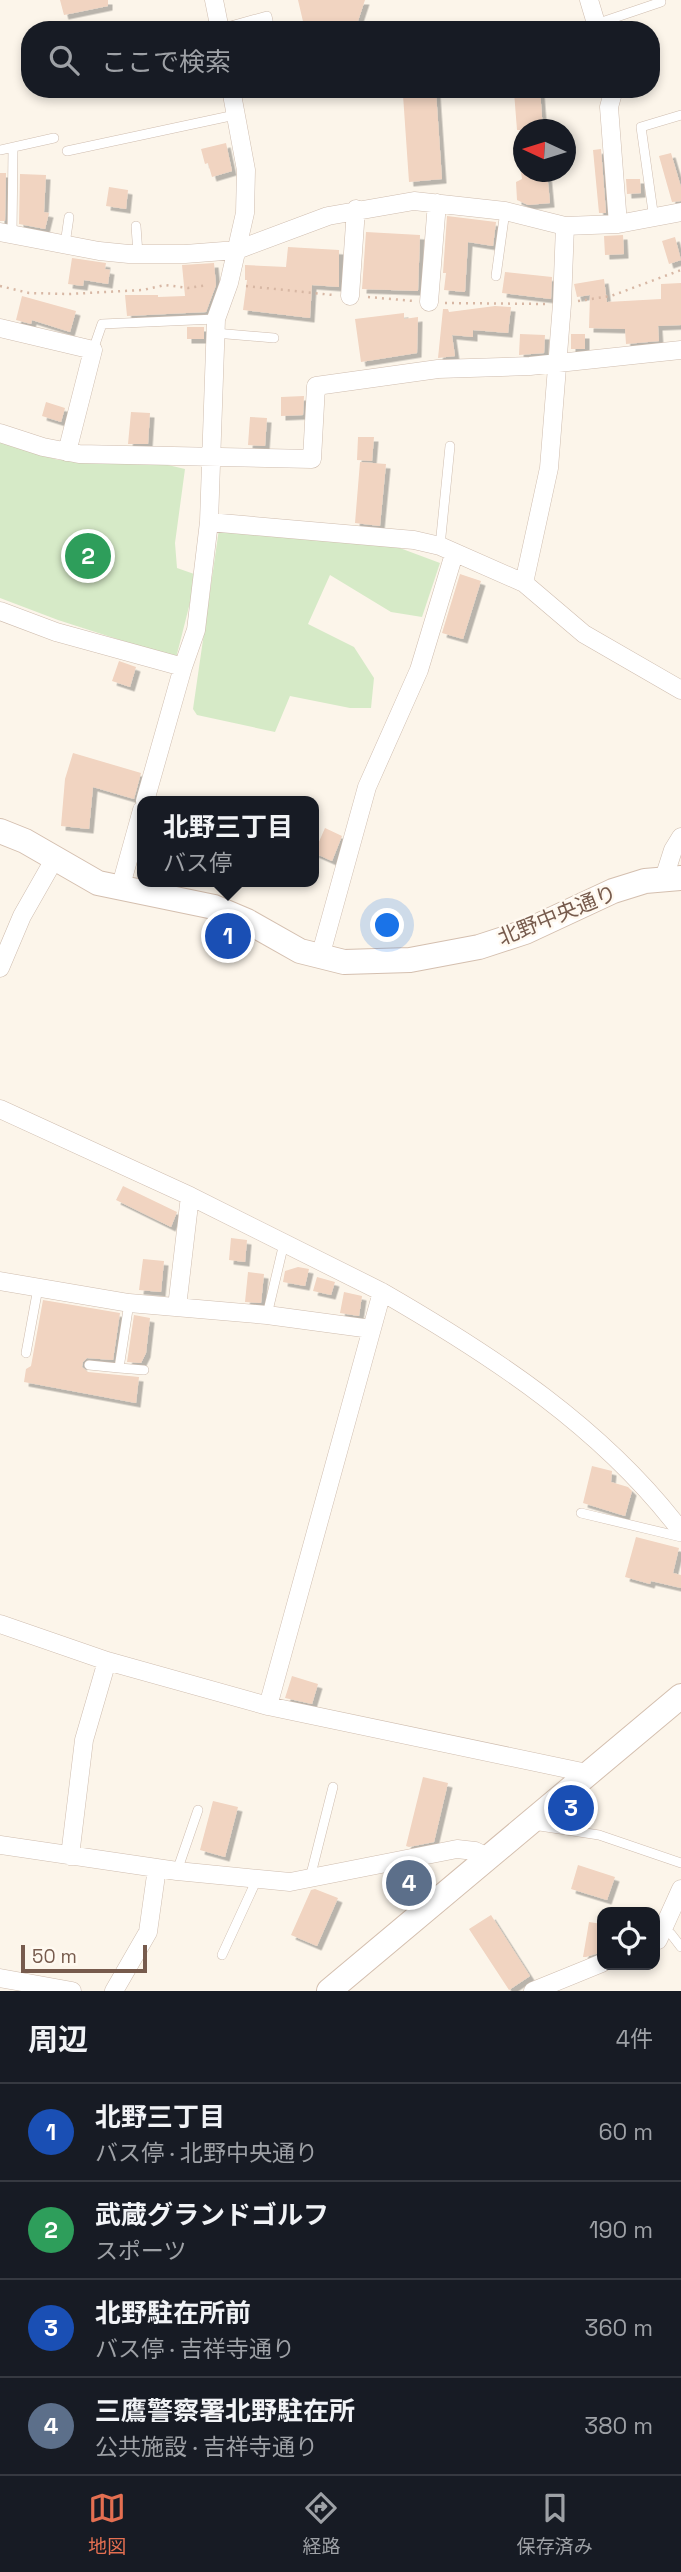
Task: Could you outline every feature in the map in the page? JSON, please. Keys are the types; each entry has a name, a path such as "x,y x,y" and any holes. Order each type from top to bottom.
{"street":[{"path":"214,0 218,21"},
{"path":"589,0 595,21"},
{"path":"146,796 196,630 209,522 216,326 245,214 246,170 232,98"},
{"path":"612,98 609,107 618,224"},
{"path":"6,233 99,251 138,254 237,250 328,216 414,201 505,211 565,226 618,224 681,212"},
{"path":"429,302 437,203"},
{"path":"350,296 356,209"},
{"path":"524,583 549,468 562,304 565,226"},
{"path":"0,328 93,350 67,452"},
{"path":"0,433 67,452 312,459 316,386 438,369 556,364 569,360 681,350"},
{"path":"209,522 414,540 447,550 524,583 583,634 681,690"},
{"path":"320,957 367,787 419,670 447,550"},
{"path":"0,611 56,632 183,667"},
{"path":"120,889 137,828"},
{"name":"北野中央通り","path":"0,831 99,883 214,907 247,921 300,951 320,957 365,963 444,955 524,932 614,891 673,878"},
{"path":"673,878 673,850 681,837"},
{"path":"0,968 22,916 55,858"},
{"path":"0,1109 190,1196 382,1292 455,1335 533,1390 607,1448 659,1503 681,1531"},
{"path":"177,1307 190,1196"},
{"path":"0,1280 129,1303 267,1315 372,1329"},
{"path":"268,1706 382,1292"},
{"path":"0,1624 107,1661 268,1706 587,1773"},
{"path":"70,1856 84,1740 107,1661"},
{"path":"328,1991 681,1696"},
{"path":"0,1845 177,1871 290,1882 457,1849 475,1851 490,1858"},
{"path":"114,1991 148,1932 157,1868"},
{"path":"669,1939 681,1889"},
{"path":"533,1991 597,1965"},
{"path":"0,1978 72,1991"}],"lane":[{"path":"612,21 661,2"},
{"path":"250,21 267,16 268,21"},
{"path":"67,151 235,115"},
{"path":"654,219 641,127 681,115"},
{"path":"0,150 54,138"},
{"path":"6,233 13,148"},
{"path":"496,276 505,211"},
{"path":"65,244 68,217"},
{"path":"136,226 138,254"},
{"path":"93,350 102,324 216,326 274,338"},
{"path":"447,550 450,446"},
{"path":"267,1315 284,1243"},
{"path":"26,1353 38,1287"},
{"path":"119,1368 129,1303"},
{"path":"89,1365 144,1370"},
{"path":"581,1513 681,1537"},
{"path":"310,1878 333,1787"},
{"path":"177,1871 198,1810"},
{"path":"527,1824 598,1835 681,1863"},
{"path":"222,1955 257,1879"}],"green space":[{"path":"0,441 58,460 142,459 185,469 175,543 177,568 197,575 176,658 58,620 0,598"},
{"path":"219,529 381,541 440,563 422,617 391,612 330,575 308,624 354,647 374,678 371,708 350,708 290,696 275,732 197,715 193,709"}],"building":[{"path":"60,0 108,0 108,6 64,15"},
{"path":"298,0 365,0 358,21 303,21"},
{"path":"403,98 436,98 442,179 409,182"},
{"path":"514,98 541,98 542,119 516,119"},
{"path":"226,143 232,171 212,177 201,149"},
{"path":"601,149 606,213 599,213 593,150"},
{"path":"671,153 681,187 681,201 672,202 659,156"},
{"path":"0,173 6,173 5,221 0,221"},
{"path":"20,174 46,175 44,212 49,213 45,229 19,224"},
{"path":"626,179 640,179 641,193 627,194"},
{"path":"516,182 548,182 550,203 528,205 517,200"},
{"path":"109,187 128,190 126,209 106,206"},
{"path":"447,216 496,222 493,246 468,242 465,292 444,290"},
{"path":"366,232 420,235 418,291 362,289"},
{"path":"623,235 624,254 605,255 604,236"},
{"path":"675,237 681,260 669,264 662,241"},
{"path":"288,247 339,250 339,287 312,285 310,318 243,310 247,280 245,265 286,267"},
{"path":"72,258 106,263 105,269 110,270 108,284 84,280 83,286 68,284"},
{"path":"214,263 216,285 206,312 127,316 125,295 185,296 182,265"},
{"path":"505,272 552,277 551,299 502,293"},
{"path":"604,279 607,302 661,299 661,284 681,283 681,325 658,326 659,341 626,344 625,329 589,328 590,295 577,297 574,284"},
{"path":"22,296 76,311 70,332 32,320 31,324 16,320"},
{"path":"495,306 511,307 508,333 473,330 473,337 452,335 455,356 438,358 443,309 448,309 449,312"},
{"path":"404,313 404,319 418,317 417,353 361,362 355,319"},
{"path":"187,327 204,327 204,339 187,339"},
{"path":"520,334 545,335 544,353 519,355"},
{"path":"571,334 585,334 585,349 571,349"},
{"path":"304,396 303,415 281,416 281,397"},
{"path":"46,402 65,408 61,422 42,416"},
{"path":"131,412 150,413 148,444 128,444"},
{"path":"250,417 267,418 265,446 248,445"},
{"path":"358,437 374,437 372,461 357,460"},
{"path":"360,462 386,464 380,526 355,523"},
{"path":"460,574 481,581 463,639 442,633"},
{"path":"119,661 136,667 130,687 112,681"},
{"path":"73,753 141,773 134,799 93,787 89,829 61,826 65,779"},
{"path":"325,828 342,836 332,861 319,855 319,842"},
{"path":"123,1186 177,1212 171,1227 116,1200"},
{"path":"231,1238 247,1240 245,1262 229,1260"},
{"path":"143,1259 164,1261 161,1292 139,1290"},
{"path":"298,1267 309,1269 305,1286 283,1282 285,1271"},
{"path":"248,1272 264,1274 261,1303 245,1302"},
{"path":"317,1277 335,1282 331,1295 313,1291"},
{"path":"344,1292 362,1296 359,1316 340,1313"},
{"path":"43,1300 120,1313 113,1360 87,1358 82,1367 88,1372 139,1377 136,1403 24,1382 26,1369 31,1366"},
{"path":"134,1315 150,1318 146,1353 141,1363 127,1362"},
{"path":"592,1466 612,1471 611,1482 628,1487 632,1491 625,1516 583,1503"},
{"path":"636,1537 679,1548 673,1573 681,1575 681,1588 625,1577"},
{"path":"292,1676 318,1684 312,1704 285,1698"},
{"path":"423,1777 448,1783 434,1842 409,1847 406,1846"},
{"path":"213,1801 238,1807 225,1857 200,1850"},
{"path":"578,1865 615,1877 607,1900 571,1889"},
{"path":"311,1890 338,1898 317,1946 291,1935"},
{"path":"491,1915 530,1976 509,1990 469,1929"},
{"path":"589,1922 597,1923 597,1954 583,1957"}],"place":[{"name":"武蔵グランドゴルフ","path":"88,556"},
{"name":"北野三丁目","path":"228,936"},
{"name":"北野駐在所前","path":"571,1808"},
{"name":"三鷹警察署北野駐在所","path":"409,1883"}]}
